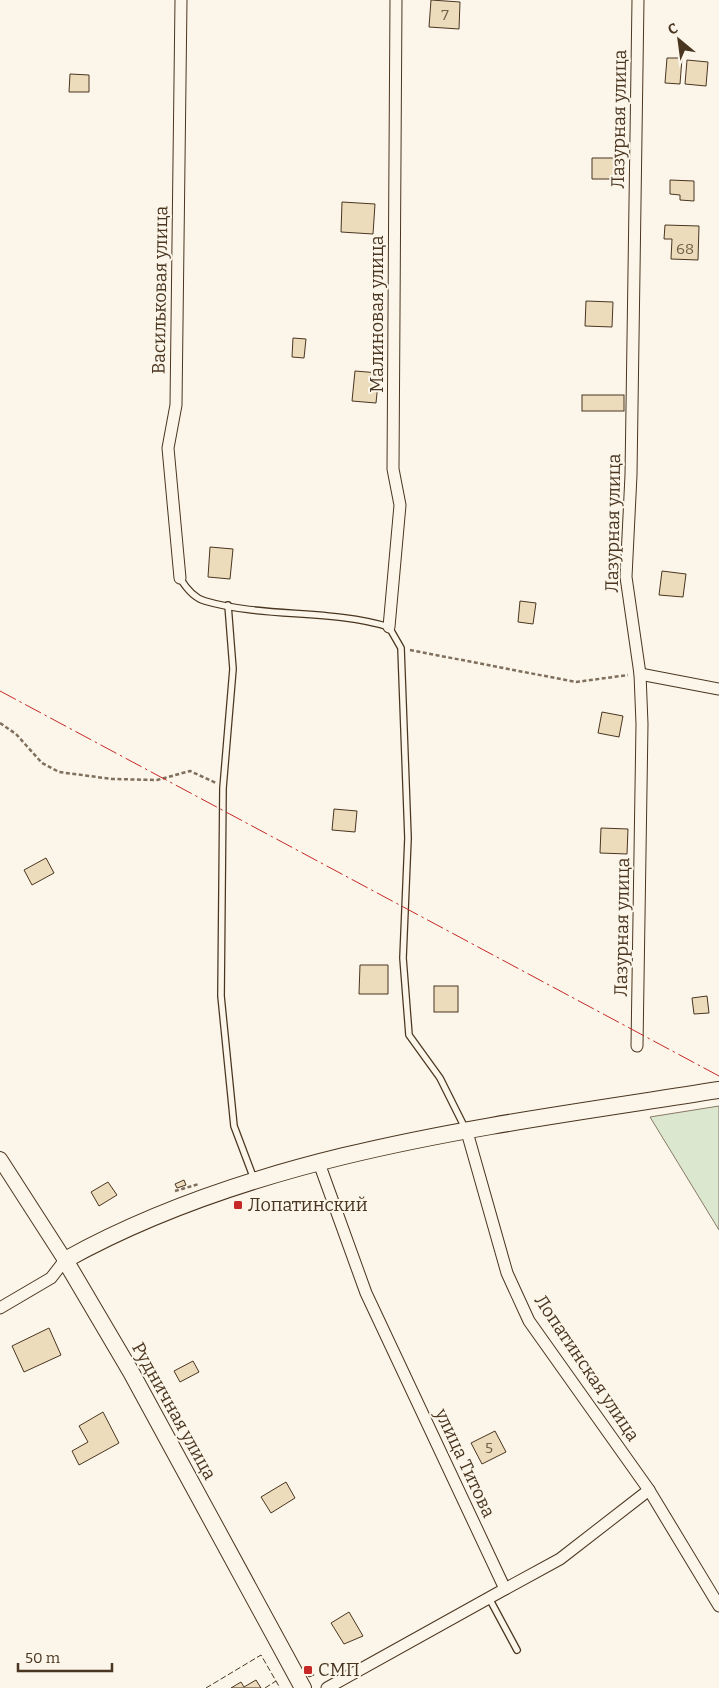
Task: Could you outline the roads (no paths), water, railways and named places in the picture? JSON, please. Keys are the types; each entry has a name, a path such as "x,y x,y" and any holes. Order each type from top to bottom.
{"main road":[{"path":"65,1260 132,1226 194,1202 254,1181 320,1163 467,1132 719,1090"},
{"name":"Рудничная улица","path":"65,1260 131,1372 303,1688"}],"street":[{"name":"Васильковая улица","path":"180,578 168,448 176,405 181,0"},
{"name":"Малиновая улица","path":"389,627 400,505 393,469 396,0"},
{"name":"Лазурная улица","path":"638,0 631,475 626,577 640,674 642,724 638,1046"},
{"path":"640,674 719,689"},
{"name":"Лопатинская улица","path":"467,1132 507,1273 529,1322 649,1490 719,1606"},
{"name":"Рудничная улица","path":"0,1159 65,1260"},
{"name":"улица Титова","path":"320,1163 366,1293 505,1589"},
{"path":"0,1308 51,1278 65,1260"},
{"path":"327,1688 560,1559 649,1490"}],"lane":[{"path":"180,578 187,590 204,601 368,621 389,627 401,648 408,838 403,958 410,1034 440,1078 467,1132"},
{"path":"228,605 233,669 223,788 221,996 234,1126 254,1181"},
{"path":"489,1598 517,1650"}],"place":[{"name":"Лопатинский","path":"238,1205"},
{"name":"СМП","path":"308,1670"}]}
